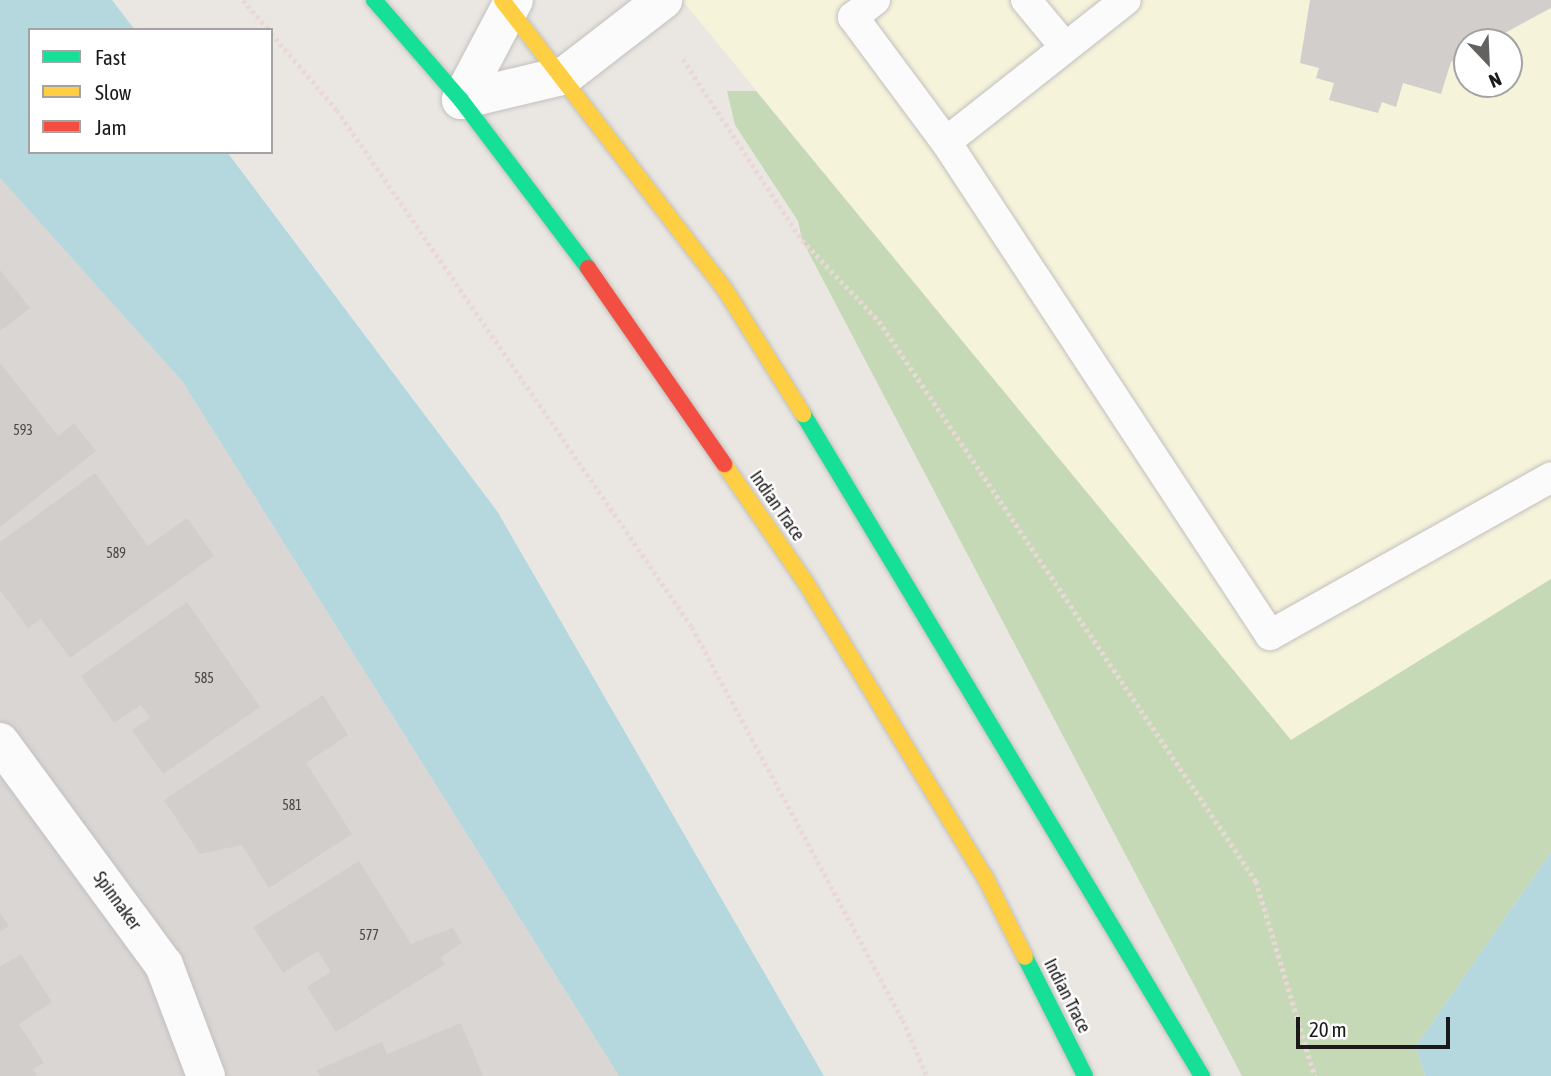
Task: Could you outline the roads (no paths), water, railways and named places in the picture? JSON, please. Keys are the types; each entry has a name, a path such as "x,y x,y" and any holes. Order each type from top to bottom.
{"main road":[{"name":"Indian Trace","path":"374,0 461,100 602,288 806,583 986,879 1085,1076"},
{"path":"508,2 566,75 724,288 889,550 1202,1076"}],"street":[{"path":"461,100 566,75 663,0"},
{"path":"461,100 508,2"},
{"name":"Spinnaker","path":"0,742 164,965 206,1076"}],"lane":[{"path":"875,0 853,17 946,142 1269,635 1551,477"},
{"path":"1026,0 1065,47"},
{"path":"946,142 1126,0"}],"water":[{"path":"0,0 112,0 133,28 28,28 28,154 229,154 497,511 824,1076 619,1076 182,381 0,178"},
{"path":"1551,852 1551,1076 1425,1076 1415,1047"}]}
